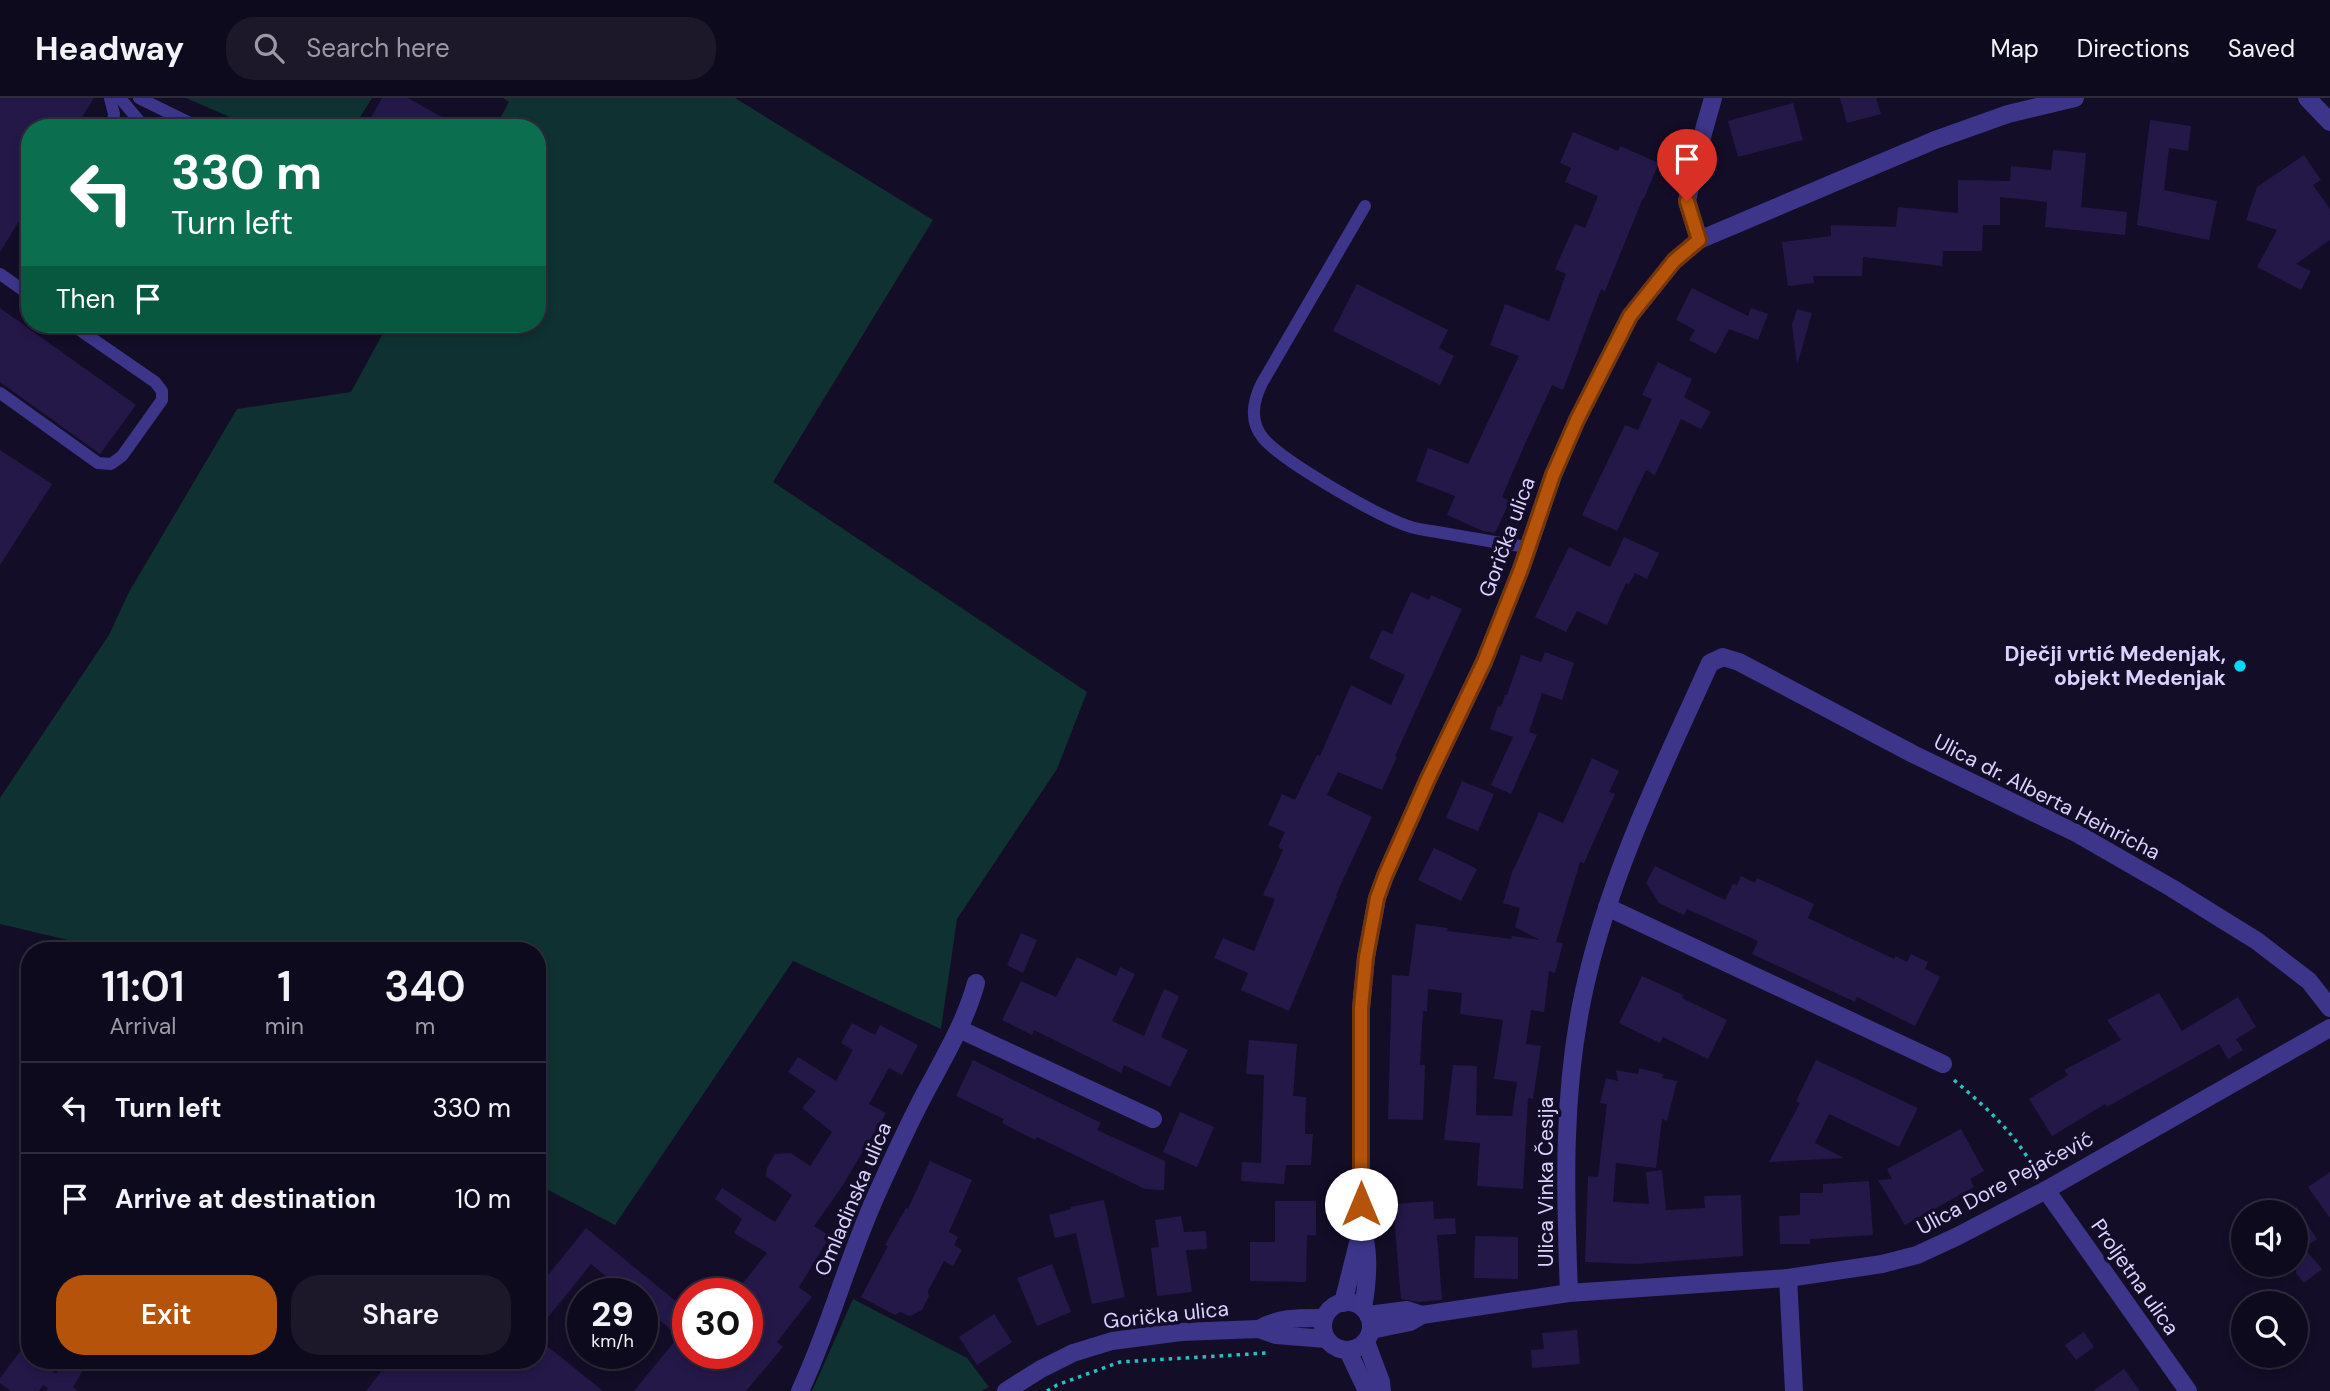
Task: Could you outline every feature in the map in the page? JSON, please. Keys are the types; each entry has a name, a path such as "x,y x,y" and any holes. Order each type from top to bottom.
{"street":[{"path":"1699,240 1687,201 1713,98"},
{"name":"Gorička ulica","path":"1367,1323 1367,1256 1362,1228 1361,1008 1366,957 1377,898 1397,846 1484,662 1553,475 1577,420 1630,316 1674,261 1699,240 1935,140 2008,114 2075,98"},
{"path":"2307,98 2330,122"},
{"name":"Ulica Vinka Česija","path":"1569,1293 1565,1196 1569,1091 1584,992 1606,908 1668,756 1710,663 1723,657"},
{"name":"Ulica dr. Alberta Heinricha","path":"1723,657 1739,662 1913,754 2076,833 2170,887 2257,941 2309,981 2330,1008"},
{"path":"1606,908 1943,1064"},
{"name":"Omladinska ulica","path":"800,1391 818,1353 878,1191 959,1028 976,984"},
{"path":"959,1028 1153,1119"},
{"name":"Ulica Dore Pejačević","path":"1367,1323 1407,1310 1422,1315 1569,1293 1788,1279 1882,1264 1917,1255 2046,1190 2330,1028"},
{"name":"Proljetna ulica","path":"2046,1190 2188,1391"},
{"name":"Gorička ulica","path":"1343,1303 1362,1228"},
{"path":"1788,1279 1794,1391"},
{"path":"1367,1323 1358,1348 1348,1351 1335,1348 1326,1339 1322,1325 1331,1308 1343,1303 1357,1304 1367,1323 1381,1391"},
{"name":"Gorička ulica","path":"1259,1329 1269,1323 1295,1318 1324,1318"},
{"name":"Gorička ulica","path":"1006,1391 1073,1353 1112,1341 1181,1332 1259,1329 1276,1335 1326,1339"},
{"path":"1348,1351 1367,1391"}],"lane":[{"path":"110,98 116,119"},
{"path":"120,98 138,119"},
{"path":"139,98 182,119"},
{"path":"113,119 114,114"},
{"path":"1365,206 1254,398 1256,425 1263,438 1279,453 1392,520 1413,528 1528,547"},
{"path":"0,274 21,289"},
{"path":"0,393 85,456 98,463 111,464 122,456 162,400 162,391 155,382 84,333"}],"path":[{"path":"1943,1064 1947,1074 2004,1124 2026,1153 2046,1190"},
{"path":"1047,1391 1119,1362 1272,1353"}],"green space":[{"path":"186,98 372,98 359,119 234,119"},
{"path":"503,98 735,98 933,220 773,482 1087,692 1057,769 957,919 941,1029 793,961 615,1225 546,1189 546,942 76,942 0,924 0,798 109,635 129,592 237,409 351,392 383,333 546,333 546,119 500,119 509,102"},
{"path":"853,1299 967,1358 989,1387 981,1391 812,1391"}],"building":[{"path":"0,98 94,98 81,119 21,119 21,218 0,252"},
{"path":"382,98 408,98 445,119 370,119"},
{"path":"1840,98 1876,98 1881,114 1847,123"},
{"path":"1793,103 1803,140 1738,157 1728,121"},
{"path":"2150,120 2191,126 2188,151 2169,148 2164,190 2217,201 2209,240 2137,225"},
{"path":"1573,132 1618,151 1620,146 1659,163 1605,291 1601,289 1563,390 1552,385 1524,446 1502,497 1510,501 1495,533 1483,531 1447,515 1455,496 1416,481 1428,448 1468,464 1519,356 1490,345 1505,304 1549,321 1566,274 1555,269 1575,224 1585,228 1598,196 1565,182 1571,168 1560,163"},
{"path":"2053,150 2086,153 2081,207 2127,212 2125,235 2045,227 2047,202 2000,197 2000,225 1983,225 1982,251 1943,251 1942,266 1863,257 1862,276 1813,276 1814,283 1788,286 1782,242 1831,236 1831,225 1896,227 1898,207 1958,213 1958,180 2010,181 2011,166 2051,170"},
{"path":"2304,155 2321,180 2313,185 2330,209 2330,240 2296,264 2311,271 2301,290 2257,267 2277,230 2246,220 2257,187"},
{"path":"1357,284 1448,330 1439,348 1454,356 1440,385 1333,331"},
{"path":"1692,288 1748,316 1751,308 1768,314 1758,340 1729,329 1716,354 1689,340 1695,330 1676,320"},
{"path":"0,308 21,323 21,333 35,333 136,405 100,454 0,382"},
{"path":"1797,309 1812,313 1797,365 1792,325"},
{"path":"1658,362 1692,379 1684,397 1711,412 1701,429 1681,419 1655,475 1646,470 1617,531 1582,515 1625,425 1638,430 1652,399 1642,395"},
{"path":"0,450 52,484 0,565"},
{"path":"1624,537 1659,553 1647,579 1635,573 1629,584 1626,583 1607,625 1577,611 1566,632 1535,617 1569,547 1610,567"},
{"path":"1411,592 1429,600 1431,595 1462,609 1382,790 1338,772 1327,795 1372,817 1336,895 1289,1011 1241,990 1248,973 1214,958 1223,938 1254,951 1275,899 1263,895 1283,850 1278,847 1285,832 1268,825 1282,794 1295,800 1317,755 1320,756 1351,685 1391,705 1405,675 1369,658 1382,630 1392,634"},
{"path":"1545,652 1574,663 1562,700 1542,693 1529,732 1537,735 1511,794 1491,785 1513,737 1490,729 1498,706 1501,707 1507,695 1521,655 1541,662"},
{"path":"1592,758 1619,771 1609,792 1615,794 1584,863 1580,862 1556,942 1563,943 1555,973 1549,971 1544,1012 1531,1010 1526,1044 1541,1046 1533,1099 1528,1098 1523,1189 1477,1186 1480,1143 1444,1140 1453,1065 1477,1066 1476,1115 1512,1116 1517,1082 1494,1079 1503,1020 1460,1014 1462,993 1428,989 1427,1011 1423,1011 1420,1065 1425,1065 1423,1120 1388,1119 1392,975 1409,976 1416,924 1448,928 1447,931 1540,940 1515,927 1520,908 1503,903 1513,869 1539,812 1563,823"},
{"path":"1462,781 1494,794 1478,831 1446,818"},
{"path":"1434,848 1477,869 1461,901 1418,880"},
{"path":"1655,866 1725,900 1733,884 1737,885 1741,876 1755,883 1757,878 1814,904 1808,918 1894,959 1895,956 1907,962 1911,954 1928,962 1925,969 1940,977 1915,1026 1857,997 1855,1002 1752,954 1758,941 1687,909 1684,915 1659,903 1646,883"},
{"path":"1021,933 1037,940 1023,973 1007,965"},
{"path":"1077,957 1116,976 1120,967 1135,974 1112,1021 1144,1036 1164,989 1179,996 1161,1037 1188,1050 1170,1087 1124,1065 1121,1073 1034,1030 1032,1035 1002,1020 1021,981 1056,997"},
{"path":"1642,976 1727,1020 1708,1059 1663,1037 1660,1043 1619,1023"},
{"path":"2159,993 2182,1031 2238,997 2256,1027 2236,1039 2243,1050 2228,1059 2219,1044 2107,1107 2105,1104 2052,1136 2029,1099 2068,1075 2064,1070 2121,1040 2107,1020"},
{"path":"852,1023 875,1035 880,1025 918,1045 902,1075 889,1068 869,1104 886,1113 841,1188 814,1226 830,1236 799,1287 812,1297 777,1342 783,1347 746,1391 634,1391 652,1369 658,1369 658,1362 672,1345 672,1369 763,1369 763,1278 747,1278 767,1253 734,1233 742,1219 715,1199 722,1188 775,1222 792,1195 766,1176 767,1168 775,1154 791,1153 810,1166 832,1132 802,1108 816,1091 788,1072 798,1057 836,1081 853,1050 841,1043"},
{"path":"1249,1040 1297,1044 1293,1096 1306,1097 1305,1134 1313,1134 1311,1165 1286,1165 1284,1184 1241,1181 1242,1162 1261,1163 1264,1075 1246,1074"},
{"path":"973,1060 1101,1123 1097,1130 1165,1161 1164,1190 1145,1189 1037,1137 1035,1140 1002,1123 1004,1119 956,1096"},
{"path":"1816,1060 1918,1108 1899,1147 1829,1114 1815,1143 1844,1158 1769,1162 1800,1103 1796,1101"},
{"path":"1639,1068 1677,1081 1667,1121 1662,1119 1656,1168 1616,1163 1613,1202 1649,1204 1646,1172 1662,1170 1666,1210 1705,1208 1704,1196 1741,1195 1743,1256 1635,1264 1585,1262 1588,1176 1598,1177 1607,1104 1600,1103 1606,1078 1618,1081 1616,1070 1638,1074"},
{"path":"1180,1112 1214,1127 1197,1167 1163,1152"},
{"path":"1961,1129 1984,1171 1970,1179 1974,1187 1936,1208 1941,1215 1926,1225 1921,1216 1905,1225 1878,1180 1892,1179 1887,1169"},
{"path":"930,1161 972,1180 949,1232 958,1237 954,1245 962,1250 953,1266 944,1261 928,1291 929,1296 922,1310 910,1316 900,1312 895,1315 861,1297 888,1246 885,1245 906,1208 908,1209"},
{"path":"2330,1172 2330,1218 2308,1187"},
{"path":"1869,1181 1873,1235 1810,1239 1810,1244 1780,1244 1779,1216 1800,1215 1800,1193 1823,1193 1823,1184"},
{"path":"1104,1200 1125,1297 1092,1304 1076,1233 1055,1238 1049,1215"},
{"path":"1275,1201 1316,1201 1316,1235 1307,1235 1306,1282 1250,1281 1250,1242 1275,1242"},
{"path":"1433,1201 1434,1219 1455,1218 1456,1234 1437,1235 1442,1300 1419,1302 1401,1299 1393,1204"},
{"path":"1181,1216 1184,1232 1206,1231 1207,1249 1186,1250 1192,1292 1157,1296 1151,1248 1159,1247 1155,1220"},
{"path":"2308,1225 2317,1239 2308,1245"},
{"path":"586,1228 647,1278 608,1278 591,1264 580,1278 567,1278 567,1294 546,1320 546,1278"},
{"path":"1475,1236 1518,1237 1518,1279 1474,1278"},
{"path":"2308,1253 2322,1269 2304,1283 2299,1277 2308,1277"},
{"path":"1052,1264 1071,1312 1037,1326 1017,1278"},
{"path":"658,1287 672,1298 672,1330 658,1319"},
{"path":"994,1314 1012,1342 977,1365 959,1337"},
{"path":"1577,1330 1580,1364 1532,1368 1531,1350 1544,1349 1542,1333"},
{"path":"2084,1332 2094,1347 2076,1360 2065,1345"},
{"path":"546,1345 567,1362 567,1369 576,1369 603,1391 366,1391 383,1369 546,1369"},
{"path":"21,1351 21,1369 50,1369 56,1374 59,1369 84,1369 73,1387 78,1391 46,1391 48,1388 43,1385 39,1391 11,1391 0,1383 0,1378"},
{"path":"2124,1369 2140,1391 2093,1391"}],"place":[{"name":"Dječji vrtić Medenjak, objekt Medenjak","path":"2240,666"}],"route":[{"path":"1361,1204 1361,1008 1366,957 1377,898 1397,846 1484,662 1521,569 1553,475 1577,420 1630,316 1674,261 1699,240 1687,201"}]}
